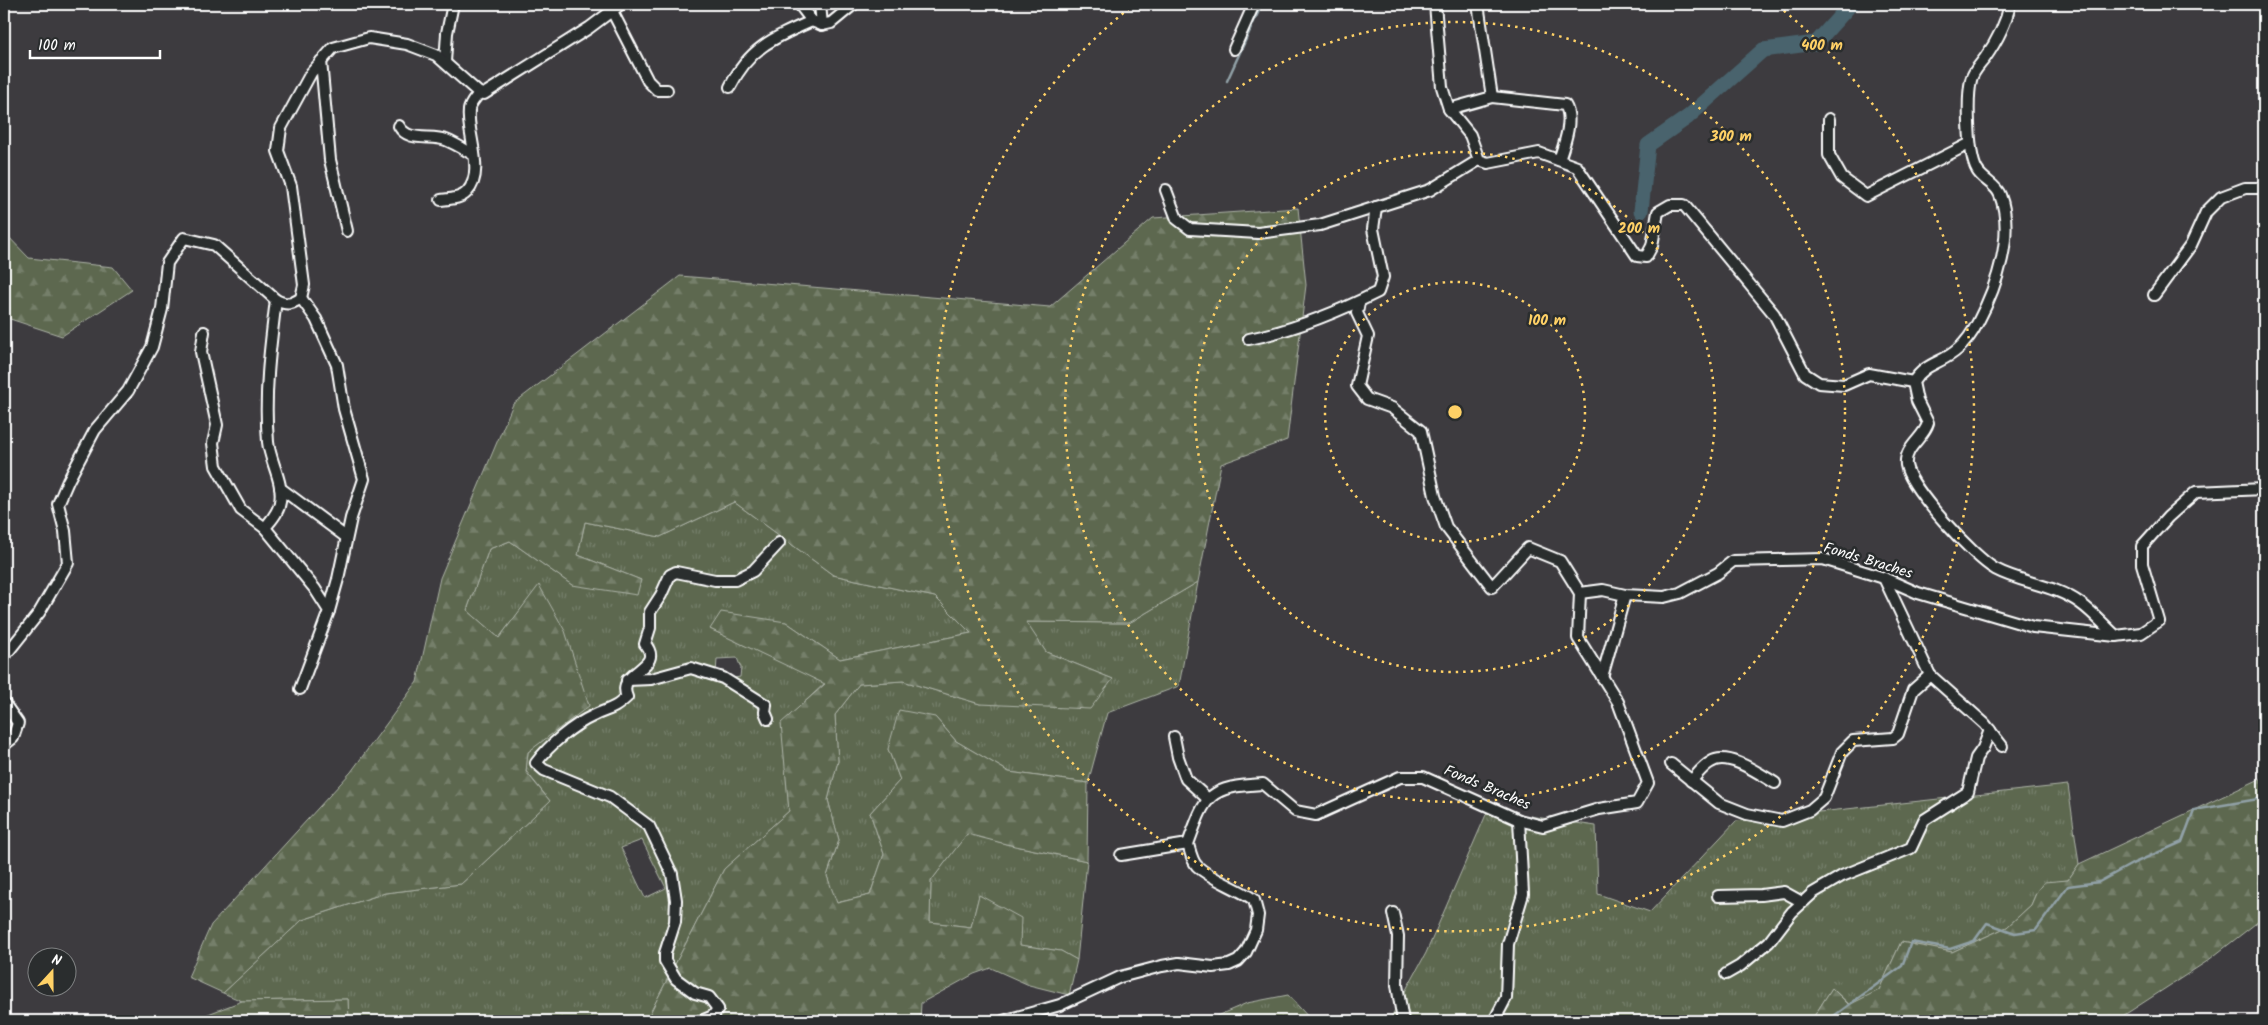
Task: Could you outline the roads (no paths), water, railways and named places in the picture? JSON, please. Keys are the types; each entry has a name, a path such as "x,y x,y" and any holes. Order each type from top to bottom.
{"street":[{"path":"445,62 447,33 453,4"},
{"path":"4,657 39,613 68,564 65,530 58,504 95,430 128,391 152,348 162,309 167,263 184,238 214,245 276,300 285,304 293,304 301,298 304,285 291,186 278,151 281,128 311,73 333,48 369,38 407,44 436,55 479,93 490,92 589,28 621,4"},
{"path":"799,4 812,20 822,25 831,23 854,4"},
{"path":"820,4 822,25"},
{"path":"1234,49 1254,4"},
{"path":"1435,4 1442,87 1449,109 1470,134 1479,160"},
{"path":"1478,4 1492,97"},
{"path":"2010,4 2006,22 1999,36 1975,71 1971,81 1969,144 1977,170 2000,192 2004,208 2006,237 2000,264 1996,280 1978,321 1966,340 1957,350 1921,371 1913,382 1917,402 1928,423 1926,430 1911,447 1906,466 1913,481 1936,514 1994,568 2080,602 2116,636"},
{"path":"612,11 648,81 657,90 667,90"},
{"path":"730,87 739,68 768,41 812,20"},
{"path":"322,61 330,160 347,231"},
{"path":"441,200 461,196 467,192 475,171 469,110 479,93"},
{"path":"1449,109 1492,97 1565,105 1569,113 1569,121 1558,160"},
{"path":"1829,119 1829,155 1842,178 1866,196 1969,144"},
{"path":"399,126 402,132 409,136 446,140 474,155"},
{"path":"1166,190 1177,219 1190,229 1258,233 1320,225 1430,190 1479,160 1488,163 1539,153 1577,168 1637,256 1646,257 1652,246 1658,212 1670,205 1684,205 1774,314 1805,374 1820,383 1844,385 1870,374 1913,382"},
{"path":"2154,295 2191,245 2206,212 2221,197 2245,188 2264,188"},
{"path":"1249,339 1282,333 1359,302 1378,292 1383,277 1373,230 1376,207"},
{"path":"300,689 329,611 338,579 346,537 364,479 344,409 337,365 316,319 301,298"},
{"path":"265,528 278,510 281,501 280,488 268,444 266,394 267,366 276,300"},
{"path":"1359,302 1357,313 1368,336 1357,386 1367,399 1392,408 1421,431 1435,496 1446,527 1492,587 1528,548 1560,561 1580,593"},
{"path":"204,332 201,352 217,425 213,443 216,466 242,510 265,528 315,589 329,611"},
{"path":"280,488 346,537"},
{"name":"Fonds Braches","path":"1208,798 1218,790 1263,784 1295,810 1316,815 1400,777 1423,777 1519,820 1543,826 1598,809 1636,803 1648,783 1618,702 1578,638 1580,593 1603,590 1625,595 1664,597 1680,593 1718,573 1733,561 1823,559 1884,578 1918,592 2033,627 2116,636 2141,633 2159,621 2142,564 2142,546 2168,517 2196,492 2234,488 2264,489"},
{"path":"701,1021 713,1016 718,1009 709,997 695,993 676,980 665,961 665,953 675,922 676,900 672,874 649,826 610,797 544,770 536,763 555,744 593,716 615,708 627,697 624,690 626,680 644,667 650,657 645,644 650,628 650,612 661,595 670,575 676,572 715,580 735,580 753,571 778,544"},
{"path":"1884,578 1930,676 1986,724 2002,746"},
{"path":"1602,676 1625,595"},
{"path":"626,680 651,679 691,668 723,678 760,700 766,705 765,712 768,719"},
{"path":"1671,764 1719,803 1747,814 1782,821 1810,810 1824,798 1842,752 1853,741 1893,738 1898,734 1913,690 1930,676"},
{"path":"4,704 18,723 13,738 4,745"},
{"path":"1726,974 1740,966 1769,942 1802,902 1842,876 1911,848 1924,820 1968,792 1976,758 1983,748 1990,730"},
{"path":"1003,1021 1060,1005 1120,977 1179,963 1213,967 1230,965 1238,962 1246,952 1256,930 1258,915 1254,900 1241,890 1214,878 1196,865 1188,844 1199,814 1208,798 1186,779 1178,757 1174,737"},
{"path":"1691,781 1712,761 1722,759 1741,763 1775,783"},
{"path":"1494,1021 1501,1012 1506,998 1508,944 1523,894 1519,820"},
{"path":"1121,855 1188,844"},
{"path":"1718,896 1760,895 1784,892 1802,902"},
{"path":"1393,913 1398,936 1397,985 1403,1021"}],"waterway":[{"path":"1227,81 1262,4"},
{"path":"1641,211 1648,145 1688,117 1763,50 1816,43 1851,4"},
{"path":"1827,1021 1902,966 1911,942 1950,949 1974,941 1987,923 2015,933 2036,930 2068,886 2099,882 2132,864 2182,842 2194,810 2264,798"}]}
